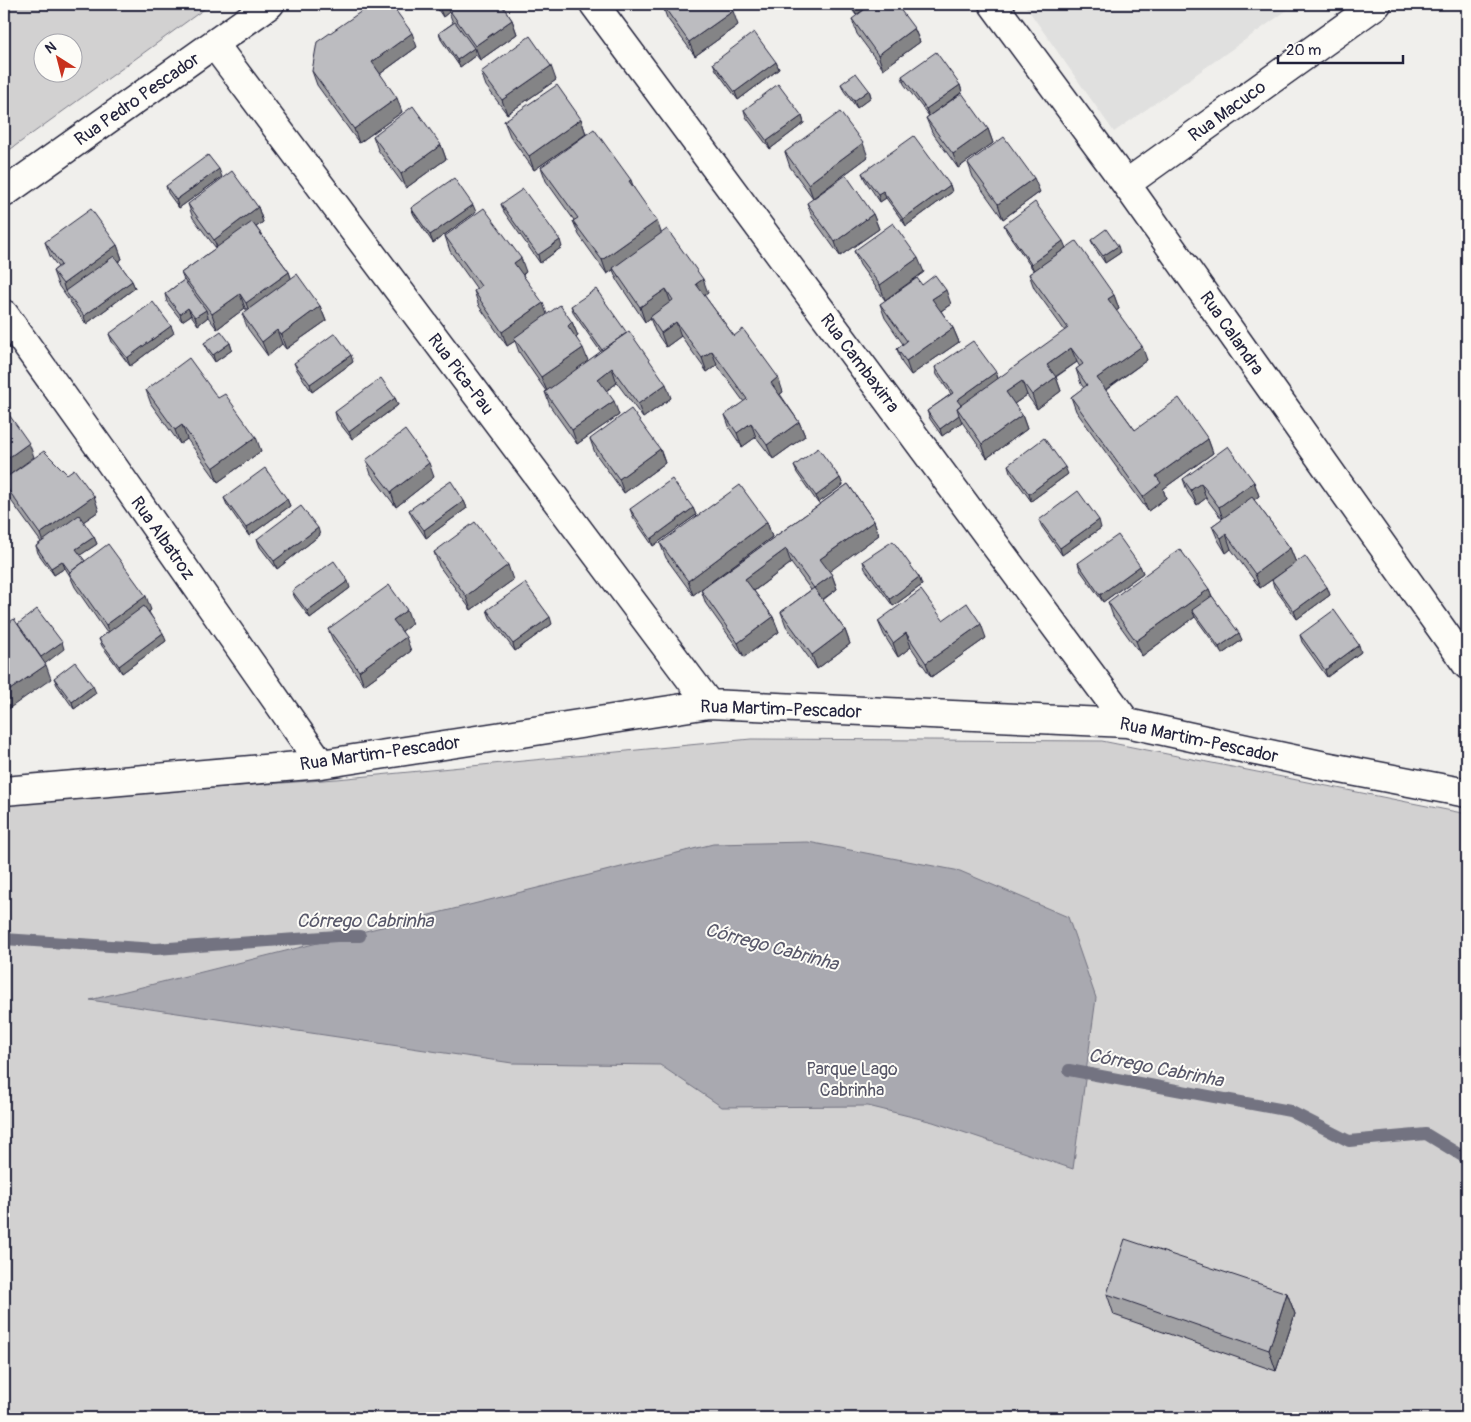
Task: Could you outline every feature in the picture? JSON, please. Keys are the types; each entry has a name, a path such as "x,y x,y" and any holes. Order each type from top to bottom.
{"street":[{"name":"Rua Pedro Pescador","path":"4,193 270,4"},
{"name":"Rua Cambaxirra","path":"594,4 1126,723"},
{"name":"Rua Calandra","path":"993,4 1126,184 1467,665"},
{"name":"Rua Macuco","path":"1126,184 1377,4"},
{"name":"Rua Pica-Pau","path":"214,44 709,704"},
{"name":"Rua Albatroz","path":"4,314 116,470 321,764"},
{"name":"Rua Martim-Pescador","path":"4,791 321,764 709,704 1126,723 1262,753 1467,793"}],"shaded area":[{"path":"1024,4 1296,4 1114,132"}],"green space":[{"path":"4,4 211,4 4,154"},
{"name":"Parque Lago Cabrinha","path":"751,739 1102,741 1467,814 1467,1418 4,1418 4,803 337,779"}],"water":[{"path":"808,842 960,871 1068,917 1096,998 1073,1169 933,1122 868,1106 722,1107 660,1065 512,1063 90,1000 713,844"}],"building":[{"path":"372,4 391,4 412,33 372,62 397,98 354,129 312,71 317,42"},
{"path":"454,4 501,4 512,20 475,46 448,8"},
{"path":"662,4 728,4 733,11 689,42"},
{"path":"872,4 896,4 914,28 878,55 852,19"},
{"path":"455,22 474,48 457,60 439,33"},
{"path":"754,32 776,62 735,92 713,63"},
{"path":"530,36 551,66 502,100 481,72"},
{"path":"936,52 960,85 926,109 902,76"},
{"path":"856,73 869,90 854,101 841,84"},
{"path":"778,84 802,116 767,141 744,110"},
{"path":"557,85 581,119 529,156 504,121"},
{"path":"962,93 988,129 953,154 926,118"},
{"path":"413,106 441,145 401,174 373,136"},
{"path":"840,112 863,143 808,184 785,152"},
{"path":"594,129 631,180 629,181 657,221 602,260 573,221 578,218 541,167"},
{"path":"914,136 950,185 903,219 883,191 878,194 862,173"},
{"path":"1004,137 1034,178 998,204 968,163"},
{"path":"208,155 219,169 176,200 166,186"},
{"path":"232,171 258,207 214,240 188,204"},
{"path":"846,175 873,214 835,242 807,203"},
{"path":"454,178 473,205 430,235 411,208"},
{"path":"523,189 560,240 538,255 501,204"},
{"path":"1035,202 1063,241 1031,264 1004,225"},
{"path":"484,208 521,258 514,263 543,303 502,332 474,291 481,286 445,236"},
{"path":"91,209 117,245 63,284 53,271 61,265 45,242"},
{"path":"252,222 289,272 246,303 240,294 212,314 181,273"},
{"path":"893,223 918,258 880,285 854,251"},
{"path":"667,229 703,279 696,284 734,336 743,329 778,377 771,383 799,422 767,445 751,423 737,433 725,415 747,399 712,351 702,358 676,322 661,333 650,317 673,300 666,289 640,307 613,268"},
{"path":"1106,229 1118,246 1103,256 1091,240"},
{"path":"1076,241 1114,295 1108,299 1142,346 1097,378 1135,430 1179,398 1208,439 1156,476 1161,483 1143,497 1071,397 1087,385 1076,369 1083,364 1071,348 1047,365 1056,377 1032,395 1022,381 1006,392 1022,415 982,444 957,408 1068,328 1029,274"},
{"path":"114,256 132,281 84,316 65,291"},
{"path":"297,274 320,306 281,335 277,330 262,342 242,314"},
{"path":"935,275 946,290 932,299 953,328 906,361 897,349 907,341 880,304 917,278 922,285"},
{"path":"184,280 206,310 195,317 188,308 180,314 165,294"},
{"path":"596,289 627,333 602,350 571,306"},
{"path":"153,302 171,326 127,358 109,334"},
{"path":"560,305 572,322 568,326 583,348 541,377 514,338"},
{"path":"221,331 230,343 213,355 204,343"},
{"path":"629,331 666,384 638,404 612,368 598,379 614,401 572,430 545,392"},
{"path":"335,333 351,355 310,384 294,363"},
{"path":"973,341 996,372 957,400 961,405 957,408 959,415 940,429 927,411 953,393 935,367"},
{"path":"189,358 218,398 225,394 256,437 213,468 182,425 175,430 146,390"},
{"path":"381,378 395,398 349,432 335,412"},
{"path":"631,409 660,449 619,479 590,439"},
{"path":"4,410 29,443 4,461"},
{"path":"405,430 429,463 391,492 366,460"},
{"path":"1044,438 1065,467 1029,494 1008,465"},
{"path":"1228,446 1254,482 1219,507 1201,483 1191,490 1183,479"},
{"path":"818,448 840,478 816,496 794,466"},
{"path":"44,451 67,474 74,469 94,496 40,534 4,484 4,479"},
{"path":"265,468 287,499 246,528 224,498"},
{"path":"672,479 693,508 651,539 630,509"},
{"path":"451,481 464,501 424,530 409,510"},
{"path":"848,484 874,521 820,559 832,575 814,588 786,549 745,579 773,617 738,643 701,590"},
{"path":"740,485 767,522 688,581 660,543"},
{"path":"1078,491 1099,520 1060,548 1039,520"},
{"path":"1252,497 1290,548 1255,574 1226,534 1221,538 1212,526"},
{"path":"301,506 318,528 274,561 257,539"},
{"path":"79,515 94,537 76,549 85,561 70,572 62,561 51,568 36,546"},
{"path":"475,522 508,565 466,596 434,552"},
{"path":"1118,535 1140,566 1100,595 1078,563"},
{"path":"893,541 919,577 890,599 863,561"},
{"path":"108,544 146,596 106,625 69,573"},
{"path":"1180,549 1209,589 1136,641 1108,602"},
{"path":"1305,556 1327,587 1294,611 1272,580"},
{"path":"334,561 348,581 307,611 292,591"},
{"path":"525,583 550,617 513,644 487,610"},
{"path":"389,585 407,610 393,620 406,637 359,671 328,629"},
{"path":"814,588 845,630 812,655 781,612"},
{"path":"921,590 943,620 967,603 981,624 926,663 906,633 893,643 878,621"},
{"path":"1212,596 1239,633 1219,647 1192,610"},
{"path":"144,606 163,633 119,666 99,639"},
{"path":"37,609 62,642 41,657 18,624"},
{"path":"1334,610 1359,645 1325,670 1300,635"},
{"path":"14,619 46,665 4,694 4,626"},
{"path":"75,662 93,686 72,702 54,678"},
{"path":"1125,1239 1287,1293 1269,1350 1107,1294"}],"waterway":[{"name":"Córrego Cabrinha","path":"4,939 156,949 360,936"},
{"name":"Córrego Cabrinha","path":"1069,1070 1290,1111 1349,1141 1426,1134 1467,1159"}]}
